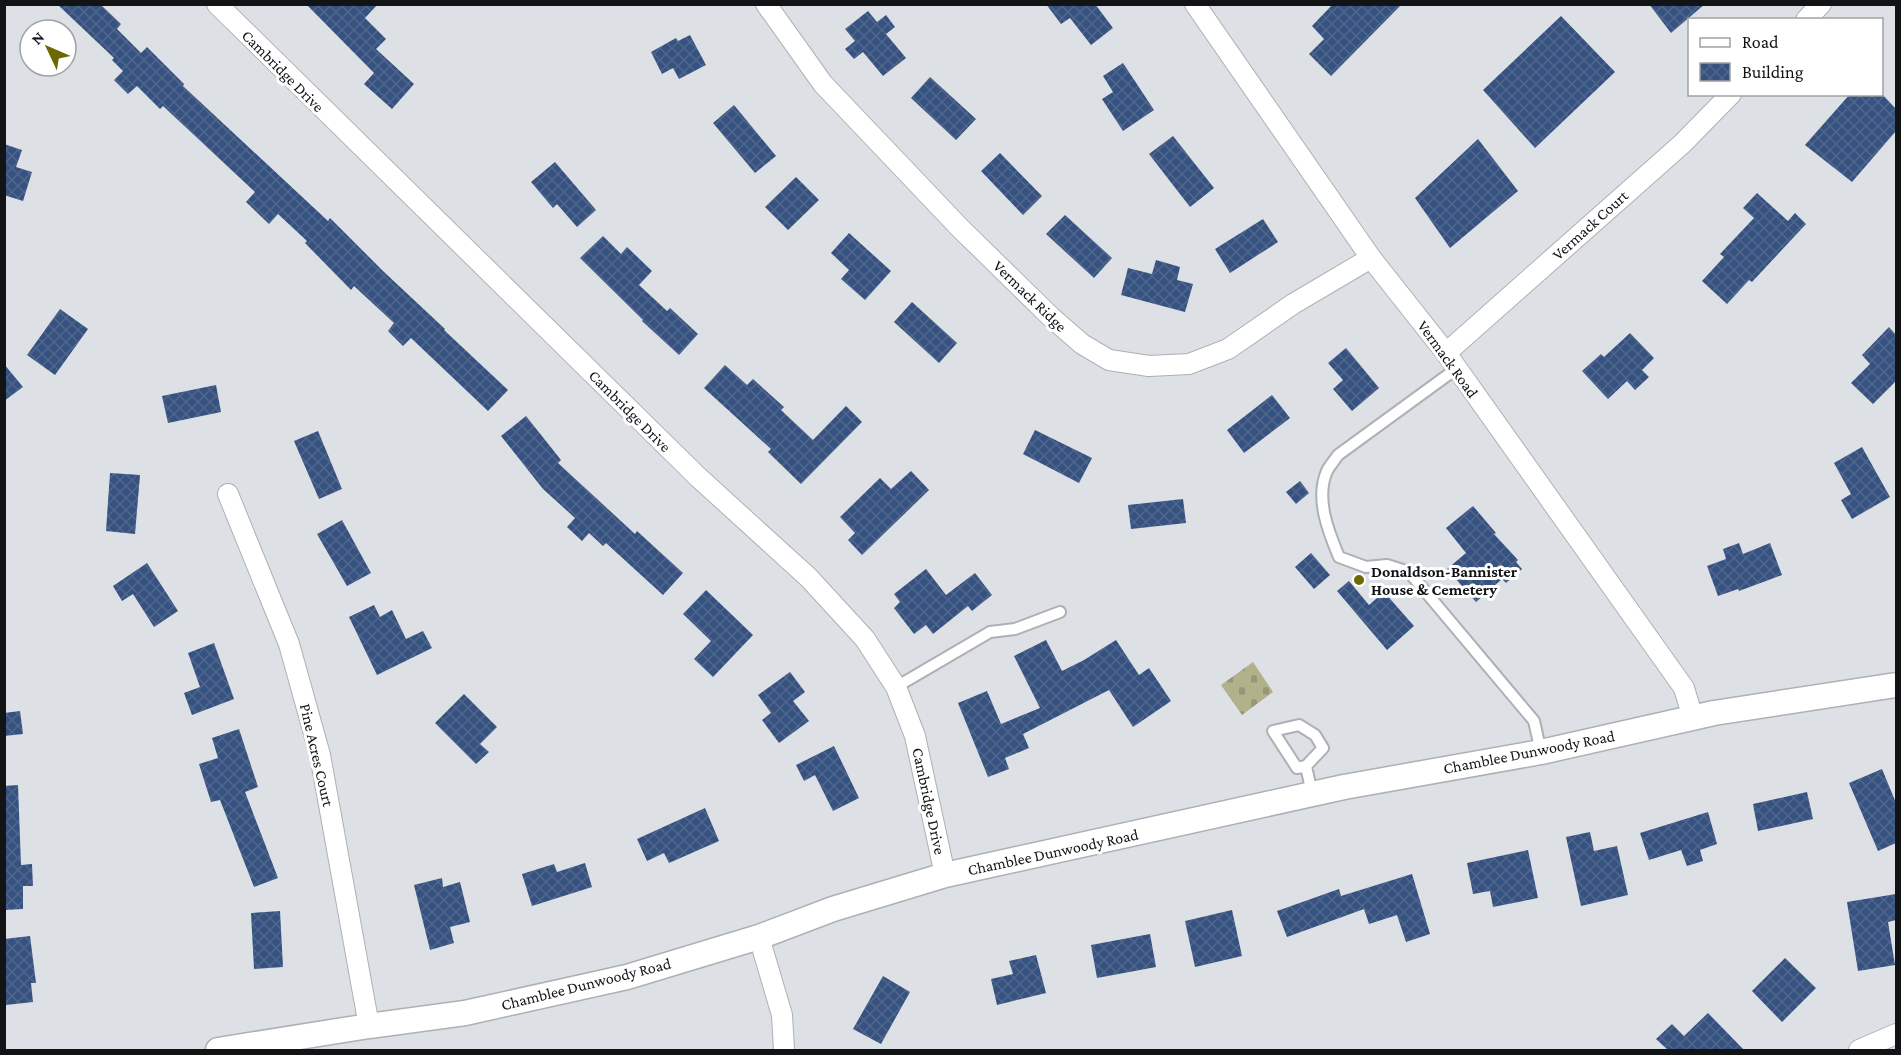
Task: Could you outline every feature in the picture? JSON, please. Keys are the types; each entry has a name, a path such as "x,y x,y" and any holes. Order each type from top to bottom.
{"street":[{"name":"Cambridge Drive","path":"217,4 698,477 809,578 865,639 896,687 915,736 945,875"},
{"name":"Vermack Ridge","path":"766,4 823,84 952,219 1066,331 1082,344 1109,360 1149,366 1189,364 1228,349 1293,304 1371,258"},
{"name":"Vermack Road","path":"1195,4 1371,258 1451,361 1684,688 1693,718"},
{"path":"1808,18 1821,4"},
{"name":"Vermack Court","path":"1451,361 1682,144 1729,96"},
{"name":"Pine Acres Court","path":"228,494 289,644 320,755 369,1026"},
{"name":"Chamblee Dunwoody Road","path":"218,1050 465,1013 627,977 759,937 833,909 945,875 1312,795 1541,752 1693,718 1896,685"},
{"path":"759,937 782,1015 784,1050"},
{"path":"1858,1050 1896,1034"}],"lane":[{"path":"1451,361 1338,455 1327,471 1322,496 1330,535 1339,556 1366,567 1387,565 1409,572 1534,721 1541,752"},
{"path":"896,687 990,632 1015,628 1060,612"},
{"path":"1299,724 1315,735 1323,748 1306,766 1297,768 1273,731 1299,724"},
{"path":"1306,766 1312,795"}],"green space":[{"path":"1253,662 1273,692 1242,715 1221,685"}],"building":[{"path":"57,4 100,4 121,24 117,29 141,53 147,47 184,84 183,86 328,221 330,218 508,390 488,411 411,338 403,346 388,331 394,323 354,286 351,290 305,243 307,241 278,214 269,224 246,202 255,192 163,106 160,109 137,86 128,94 114,80 123,71 112,60 114,58 78,24 78,18 72,18"},
{"path":"306,4 378,4 365,18 386,39 376,49 414,84 392,109 364,84 374,73"},
{"path":"1046,4 1095,4 1113,28 1091,45 1070,18 1061,24"},
{"path":"1333,4 1402,4 1331,76 1309,54 1324,39 1312,26"},
{"path":"1649,4 1705,4 1688,18 1671,33"},
{"path":"868,11 877,22 886,15 895,27 886,34 906,58 883,76 863,52 854,59 845,49 855,41 845,29"},
{"path":"1561,16 1615,72 1535,148 1483,90"},
{"path":"690,35 706,65 679,79 673,68 662,74 651,52 676,38 678,41"},
{"path":"1123,63 1154,110 1123,131 1102,99 1113,92 1103,76"},
{"path":"930,77 976,119 956,140 911,98"},
{"path":"1883,95 1896,109 1896,131 1852,182 1805,145 1848,96"},
{"path":"734,105 776,156 755,173 713,123"},
{"path":"1173,136 1214,188 1190,207 1149,154"},
{"path":"1478,139 1518,191 1450,248 1415,198"},
{"path":"4,144 22,150 16,167 32,172 23,201 4,195"},
{"path":"1000,153 1042,196 1023,215 981,171"},
{"path":"555,162 596,210 577,227 557,204 553,208 531,182"},
{"path":"796,177 819,200 788,230 765,207"},
{"path":"1757,193 1788,221 1795,213 1806,224 1752,282 1749,280 1727,304 1702,281 1724,257 1720,254 1754,218 1743,208"},
{"path":"1065,215 1112,258 1094,278 1046,234"},
{"path":"1263,219 1278,242 1230,273 1215,249"},
{"path":"849,233 891,271 865,300 841,279 849,270 831,253"},
{"path":"603,236 621,254 627,247 652,271 639,285 667,311 670,308 698,334 679,355 580,258"},
{"path":"1156,260 1180,267 1177,280 1193,284 1185,312 1121,295 1128,268 1152,274"},
{"path":"912,302 957,343 939,363 894,322"},
{"path":"60,309 88,329 55,375 27,355"},
{"path":"1889,327 1896,335 1896,381 1873,404 1851,383 1870,364 1862,355"},
{"path":"1630,333 1654,358 1642,370 1649,377 1635,390 1627,381 1608,399 1582,371 1601,354 1604,357"},
{"path":"1346,348 1379,388 1352,411 1333,389 1343,380 1328,363"},
{"path":"4,364 23,387 4,401"},
{"path":"725,365 747,385 753,379 784,407 781,410 813,440 846,406 862,422 801,484 768,452 771,449 704,388"},
{"path":"216,385 221,412 168,423 162,396"},
{"path":"1272,395 1290,418 1244,453 1227,430"},
{"path":"526,416 561,460 558,463 635,534 637,531 683,573 663,595 606,543 603,546 589,533 582,541 567,527 575,518 543,489 501,436"},
{"path":"1035,430 1092,458 1079,483 1023,454"},
{"path":"318,431 342,489 319,499 294,441"},
{"path":"1862,447 1890,497 1852,519 1841,500 1851,494 1834,463"},
{"path":"911,471 929,490 862,555 848,540 855,533 840,517 880,478 891,489"},
{"path":"110,473 140,475 135,534 106,531"},
{"path":"1300,481 1309,493 1296,504 1286,492"},
{"path":"1183,499 1186,523 1131,529 1128,505"},
{"path":"1473,506 1518,560 1516,562 1522,569 1506,583 1502,579 1476,602 1447,569 1466,553 1446,528"},
{"path":"342,520 371,573 347,586 317,534"},
{"path":"1739,543 1743,554 1770,543 1782,575 1718,596 1707,566 1726,559 1723,549"},
{"path":"1311,553 1330,575 1314,589 1295,567"},
{"path":"147,563 178,611 154,627 133,594 122,601 113,586"},
{"path":"926,569 946,595 975,573 992,595 972,611 968,606 933,634 926,625 914,634 894,608 900,602 894,594"},
{"path":"1349,581 1369,605 1384,592 1414,626 1387,650 1337,591"},
{"path":"706,590 753,635 713,677 694,659 711,641 683,614"},
{"path":"374,605 380,617 392,610 406,639 423,631 432,648 377,675 349,617"},
{"path":"1046,640 1062,671 1116,640 1139,675 1149,668 1171,701 1133,727 1109,690 1023,734 1029,748 1005,758 1009,769 988,777 958,703 987,691 1001,724 1040,708 1014,656"},
{"path":"214,643 234,699 192,715 184,693 200,687 188,653"},
{"path":"790,672 805,692 793,701 809,721 779,743 762,720 771,713 758,695"},
{"path":"464,694 497,727 480,744 489,752 476,764 435,723"},
{"path":"20,711 23,734 4,736 4,713"},
{"path":"239,729 258,787 245,792 278,878 254,887 220,800 211,802 199,764 218,758 212,738"},
{"path":"834,746 859,798 833,811 815,775 804,781 796,765"},
{"path":"1882,769 1896,803 1896,843 1878,851 1849,783"},
{"path":"18,785 21,865 32,864 33,886 23,886 23,909 4,910 4,786"},
{"path":"1807,792 1813,819 1758,831 1753,804"},
{"path":"705,808 719,841 669,863 664,853 647,861 637,839"},
{"path":"1708,812 1717,844 1700,850 1703,861 1687,866 1681,850 1649,860 1640,833"},
{"path":"1590,832 1594,851 1617,846 1628,895 1581,906 1566,837"},
{"path":"1528,850 1538,898 1493,907 1490,891 1473,894 1467,863"},
{"path":"585,863 592,887 532,906 522,874 554,864 557,872"},
{"path":"1412,874 1430,934 1406,942 1397,915 1369,924 1364,909 1287,937 1277,911 1339,889 1341,896"},
{"path":"442,878 443,887 460,882 470,922 450,927 454,943 430,950 414,885"},
{"path":"1896,894 1896,920 1888,922 1895,965 1858,971 1847,902"},
{"path":"1232,910 1242,956 1195,967 1185,921"},
{"path":"280,911 283,967 254,969 251,913"},
{"path":"1150,934 1156,967 1097,978 1091,945"},
{"path":"30,936 36,983 31,983 33,1002 6,1005 4,939"},
{"path":"1036,955 1046,993 997,1005 991,979 1013,974 1009,961"},
{"path":"1785,958 1816,988 1782,1022 1752,991"},
{"path":"883,976 910,992 881,1044 853,1029"},
{"path":"1708,1013 1744,1050 1668,1050 1656,1039 1672,1024 1684,1036"}],"place":[{"name":"Donaldson-Bannister House & Cemetery","path":"1359,580"}]}
